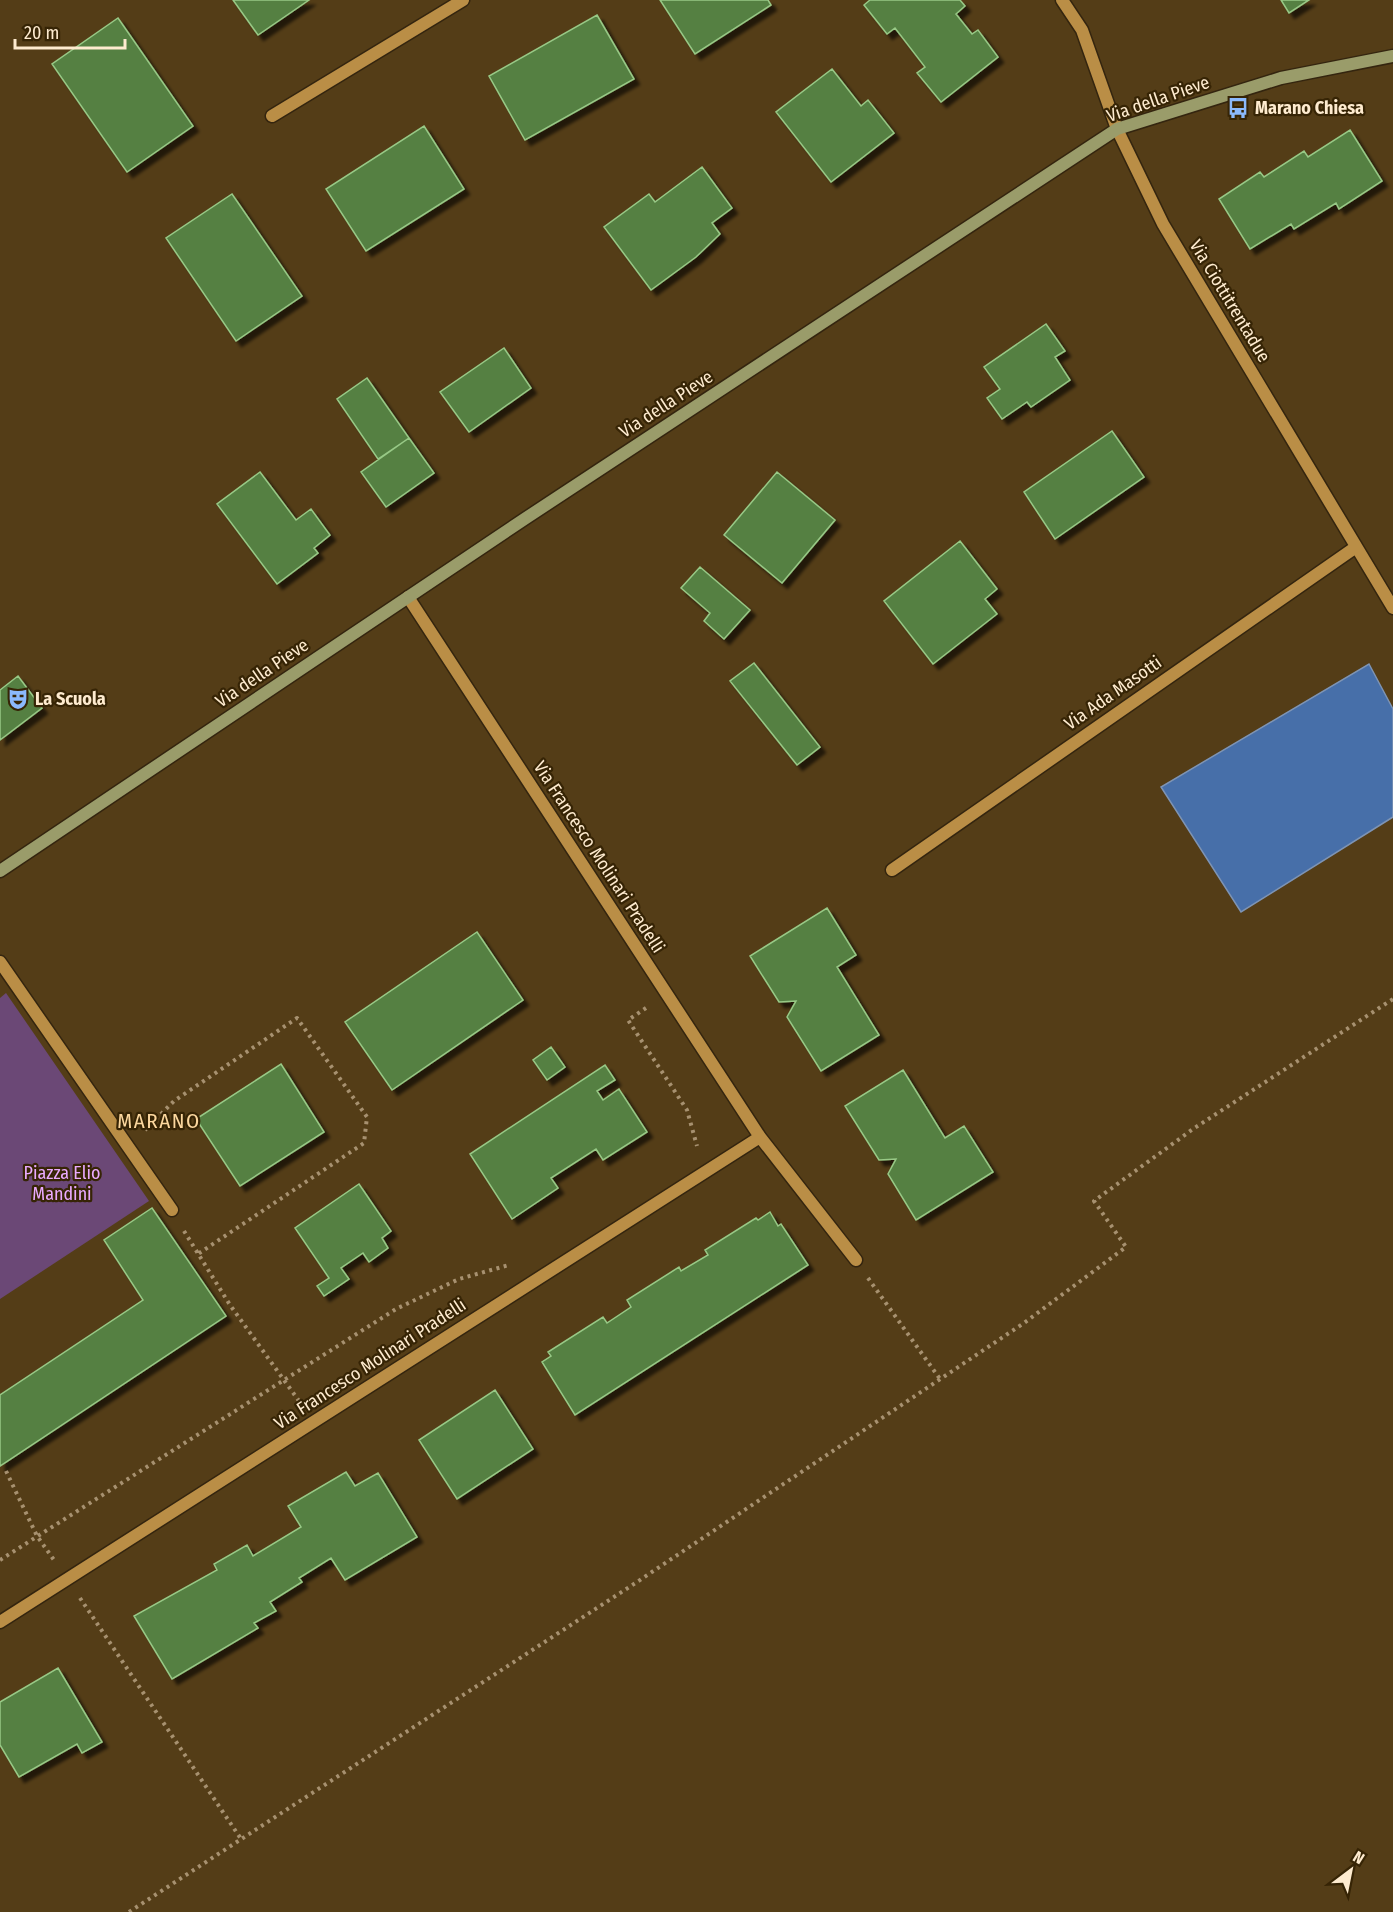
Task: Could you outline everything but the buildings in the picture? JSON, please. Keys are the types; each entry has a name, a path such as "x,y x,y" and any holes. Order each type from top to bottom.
{"street":[{"path":"272,116 463,0"},
{"name":"Via Ciottitrentadue","path":"1062,0 1082,30 1117,129 1163,224 1393,608"},
{"name":"Via della Pieve","path":"0,871 408,597 1117,129 1281,78 1393,57"},
{"name":"Via Ada Masotti","path":"892,870 1356,547"},
{"name":"Via Francesco Molinari Pradelli","path":"408,597 760,1137 856,1260"},
{"path":"0,962 172,1210"},
{"name":"Via Francesco Molinari Pradelli","path":"0,1622 760,1137"}],"path":[{"path":"667,994 628,1020 687,1110 698,1145 688,1152"},
{"path":"129,1912 637,1582 1023,1323 1126,1247 1094,1201 1193,1129 1393,999"},
{"path":"127,1145 174,1101 297,1018 367,1117 364,1143 198,1254"},
{"path":"172,1210 230,1305 314,1421"},
{"path":"856,1260 940,1378"},
{"path":"0,1560 283,1378 396,1309 459,1279 517,1263"},
{"path":"6,1472 36,1536 241,1839"}],"green space":[{"name":"Piazza Elio Mandini","path":"6,993 149,1201 0,1299 0,998"}],"water":[{"path":"1369,664 1393,709 1393,817 1241,912 1161,787"}],"place":[{"name":"Marano Chiesa","path":"1238,108"},
{"name":"La Scuola","path":"18,699"}],"district":[{"name":"MARANO","path":"159,1121"}]}
